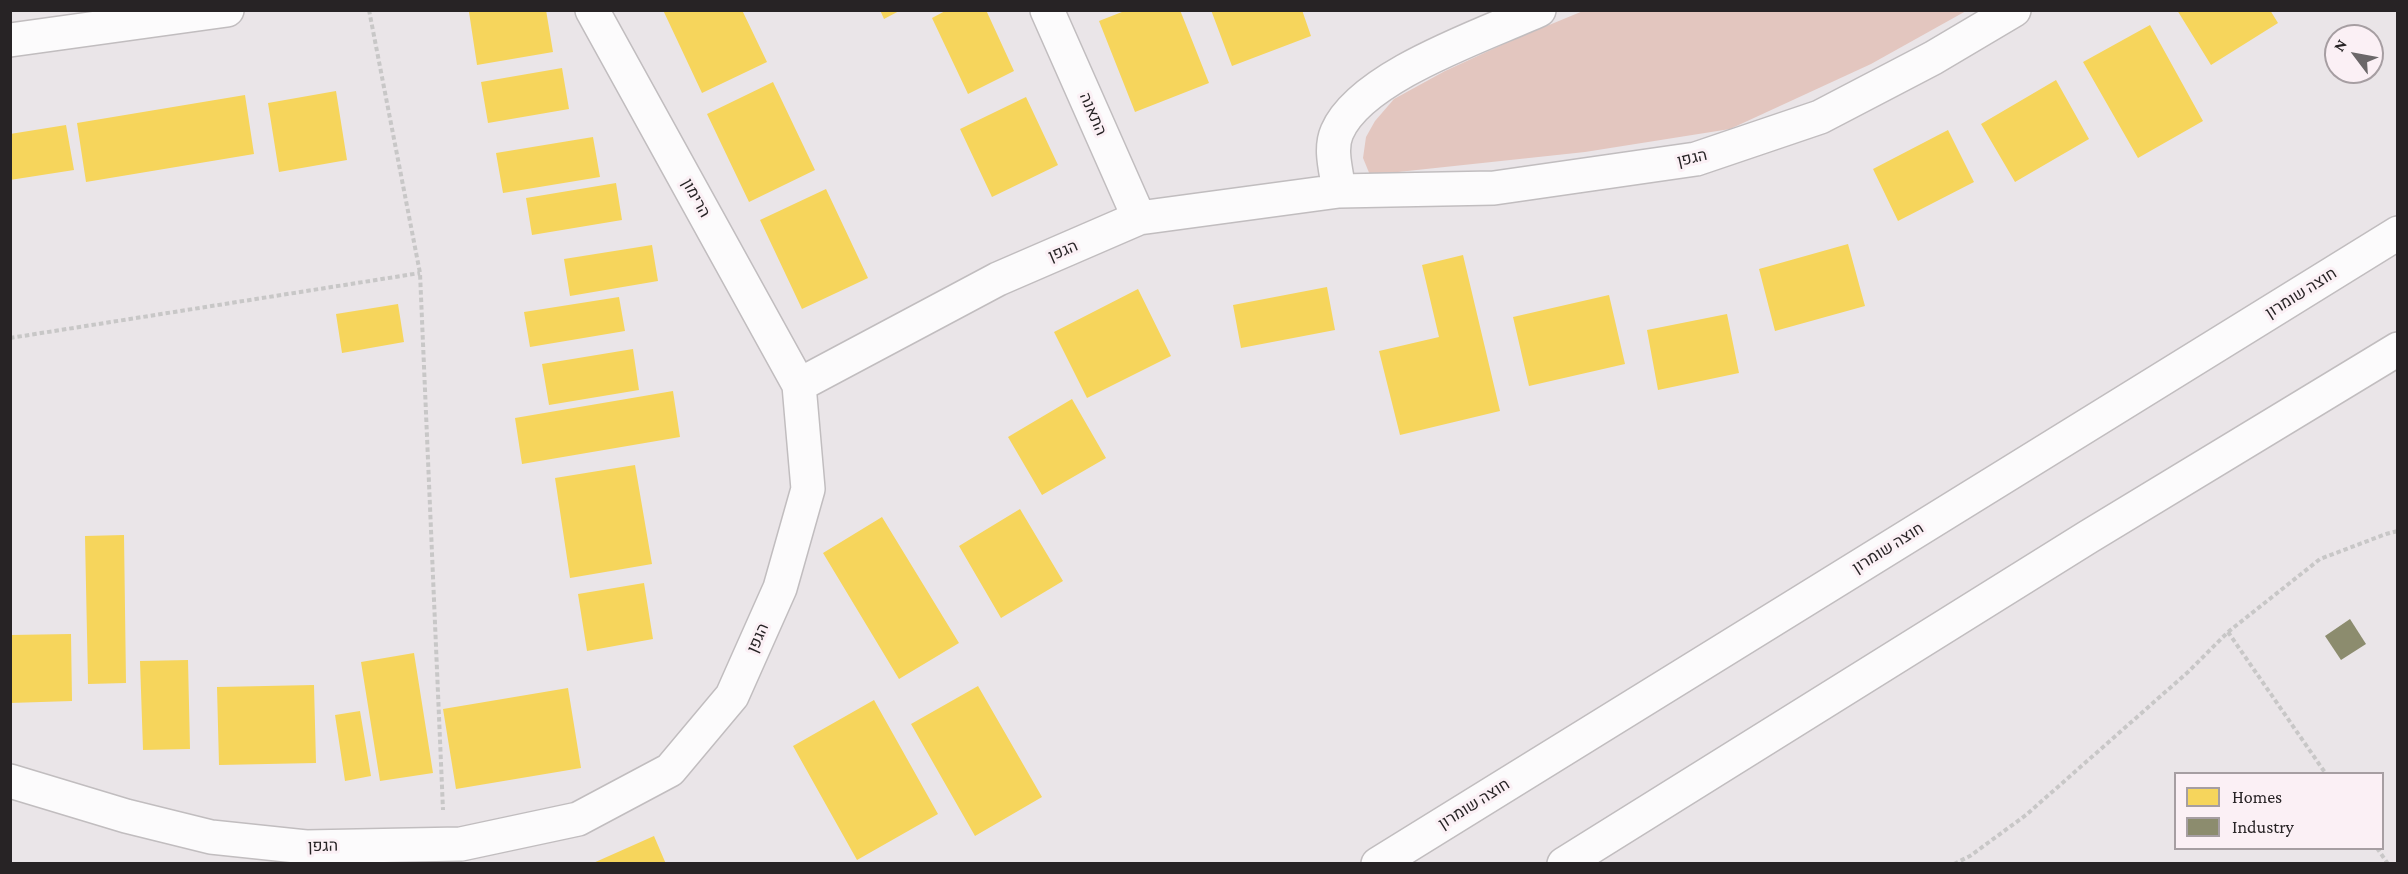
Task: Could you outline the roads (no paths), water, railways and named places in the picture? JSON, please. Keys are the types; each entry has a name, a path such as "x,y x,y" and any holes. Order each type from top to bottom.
{"main road":[{"path":"10,40 227,10"},
{"name":"הרימון","path":"592,10 799,385"},
{"name":"התאנה","path":"1047,10 1139,218"},
{"path":"1339,191 1334,151 1337,132 1360,100 1396,75 1539,10"},
{"name":"הגפן","path":"10,781 126,816 211,837 306,847 461,844 578,819 670,770 732,696 780,588 808,489 799,385 998,279 1139,218 1339,191 1494,188 1696,159 1820,117 1933,57 2014,10"},
{"name":"חוצה שומרון","path":"1377,864 2397,233"},
{"path":"1564,864 2088,537 2397,349"}]}
